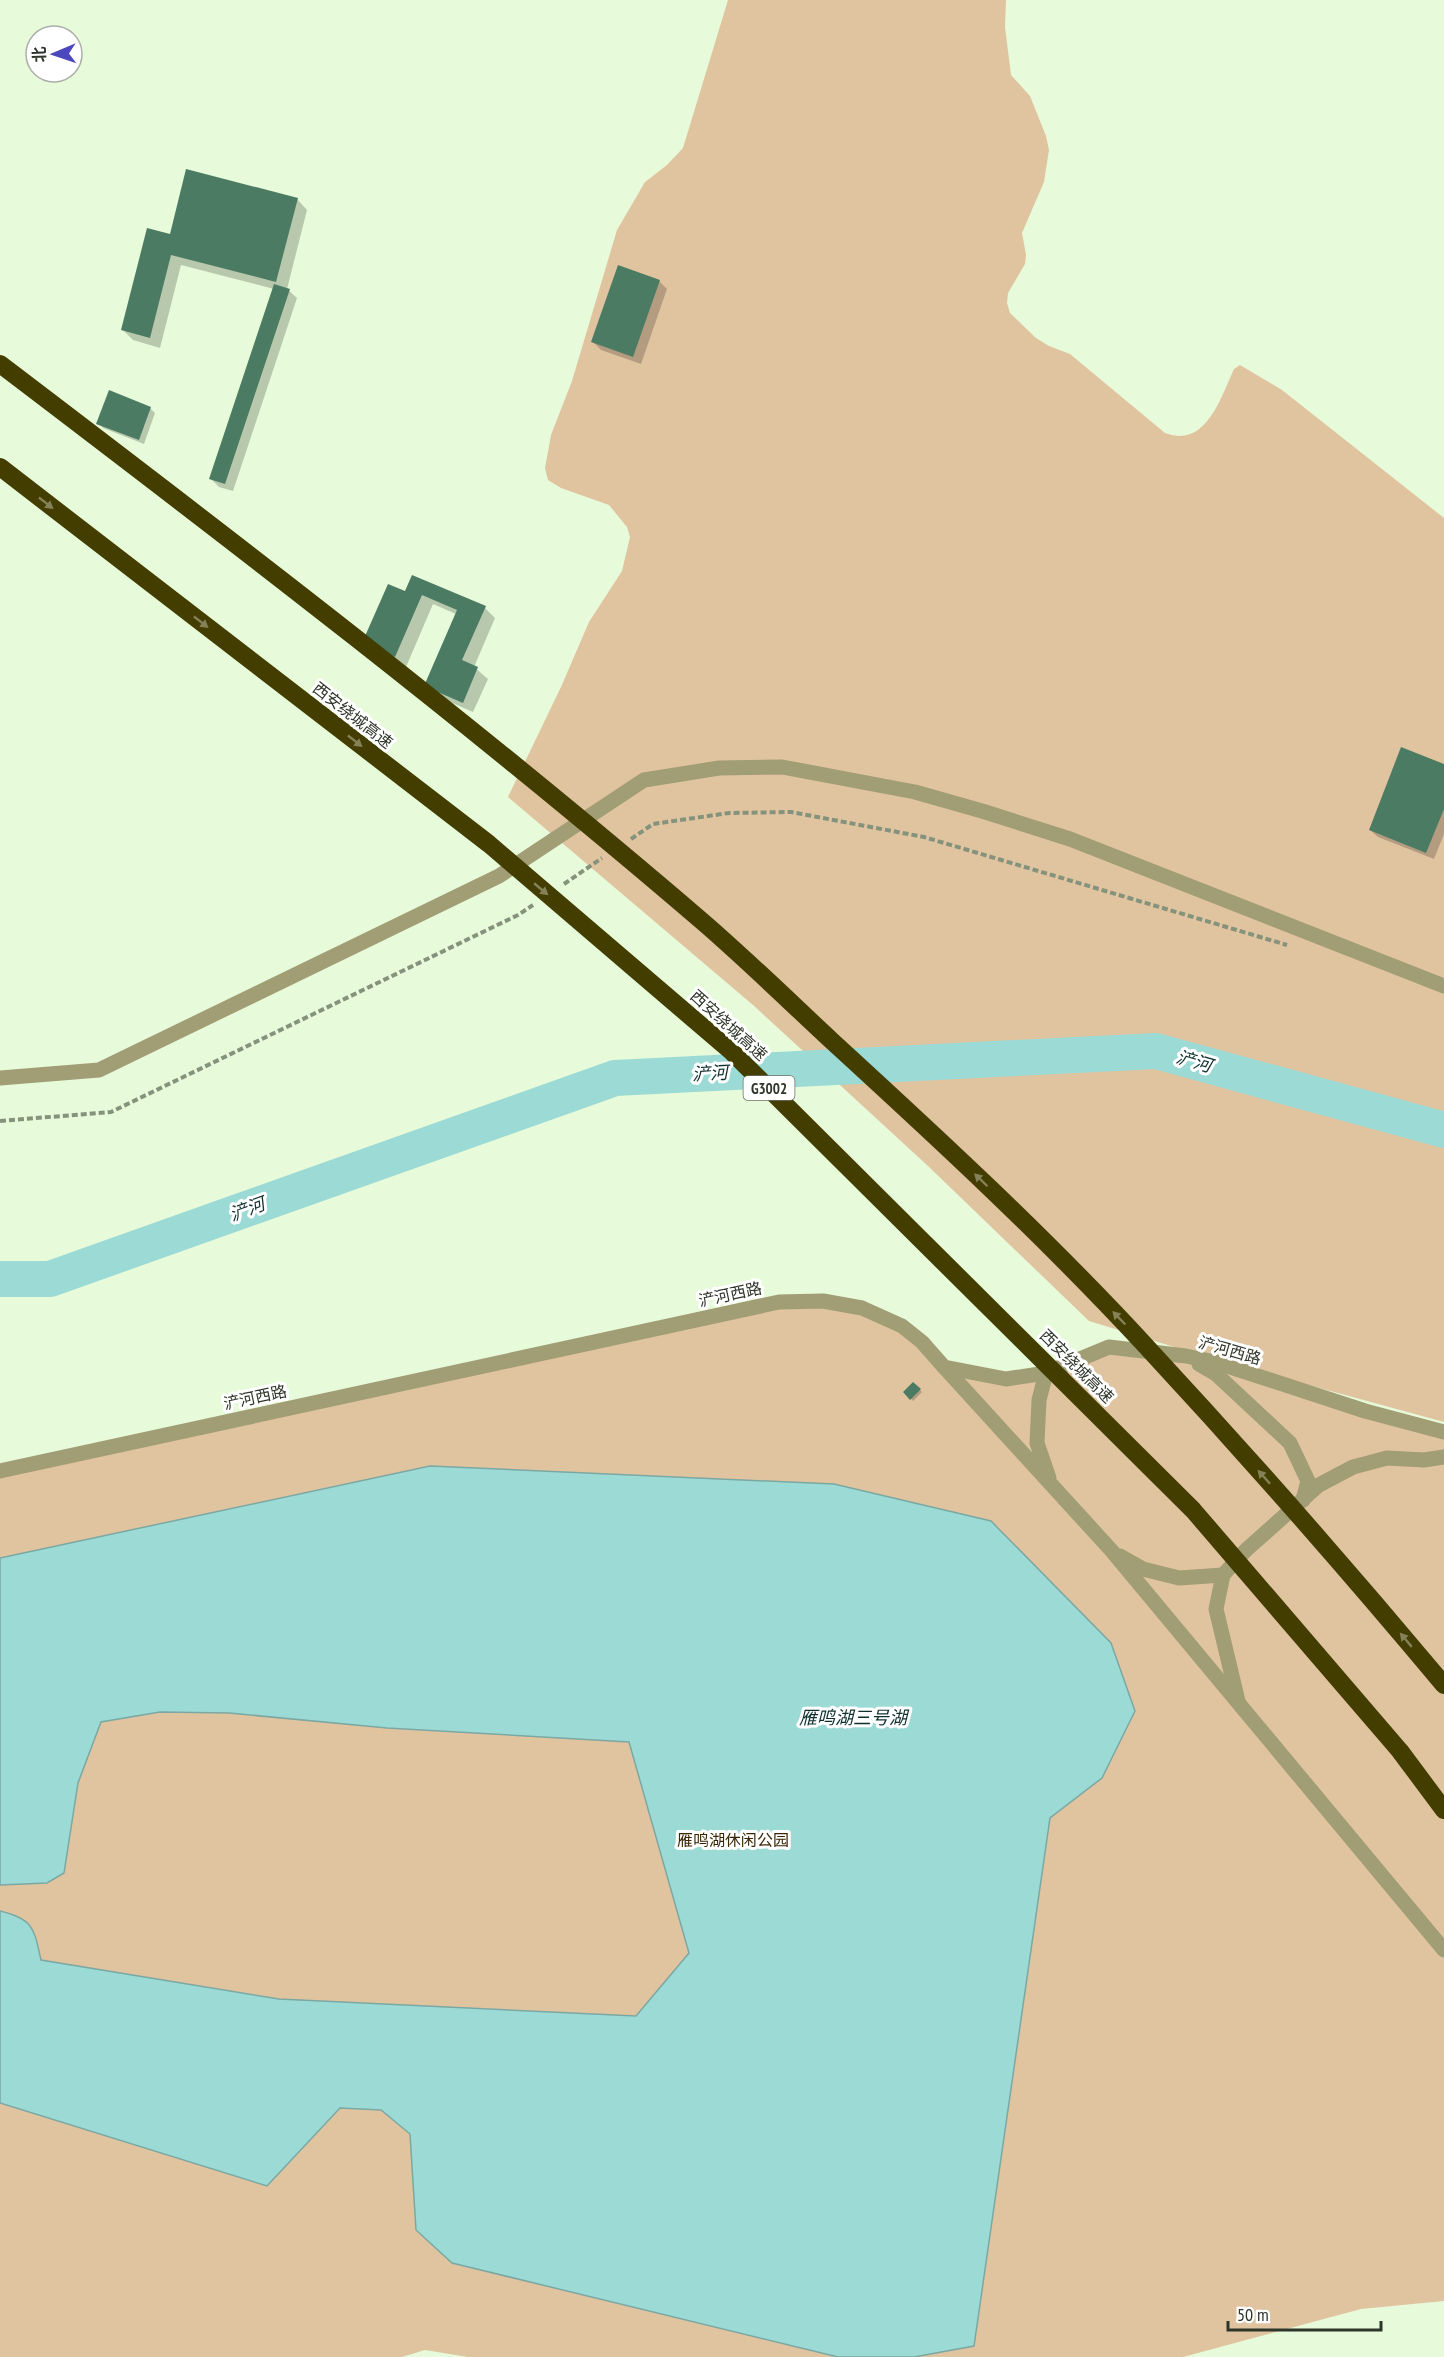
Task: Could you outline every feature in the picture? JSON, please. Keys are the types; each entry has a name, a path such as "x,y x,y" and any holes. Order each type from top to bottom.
{"highway":[{"path":"0,364 358,640 537,783 723,941 928,1129 1037,1234 1143,1342 1354,1577 1444,1685"},
{"name":"西安绕城高速","path":"0,467 489,844 732,1052 1194,1510 1400,1751 1444,1810"}],"street":[{"path":"0,1078 99,1070 499,876 644,780 719,768 782,767 915,792 982,811 1070,839 1444,986"},
{"name":"浐河西路","path":"0,1471 779,1302 823,1301 862,1308 902,1326 921,1342 944,1367 1006,1379 1046,1373 1109,1347 1186,1356 1215,1362 1365,1411 1444,1432"},
{"path":"1186,1356 1216,1374 1290,1443 1308,1481 1303,1500"},
{"path":"944,1367 1111,1550 1444,1950"},
{"path":"1046,1373 1039,1400 1037,1443 1052,1485"},
{"path":"1239,1704 1216,1609 1223,1575 1246,1550 1319,1485 1353,1467 1387,1458 1424,1460 1444,1457"},
{"path":"1111,1550 1143,1569 1179,1578 1223,1575"}],"path":[{"path":"624,844 653,824 729,813 791,812 924,837 1296,948"},
{"path":"556,889 605,857"},
{"path":"0,1121 111,1112 518,915 537,902"}],"green space":[{"path":"728,0 1006,0 1005,27 1011,75 1030,96 1046,136 1049,150 1044,182 1022,233 1026,255 1025,264 1008,293 1007,303 1010,313 1036,338 1070,354 1165,433 1179,436 1191,434 1201,427 1217,406 1234,369 1240,365 1282,390 1444,518 1444,1422 1220,1361 1089,1321 928,1166 753,1005 508,797 561,687 589,622 622,571 630,537 627,527 609,505 561,488 548,480 545,468 551,435 572,381 617,230 645,182 667,165 683,148"},
{"name":"雁鸣湖休闲公园","path":"823,1301 902,1326 944,1367 1006,1379 1109,1347 1147,1352 1444,1427 1444,2301 1361,2309 1183,2357 468,2357 425,2350 402,2357 0,2357 0,1471 666,1326"}],"water":[{"name":"雁鸣湖三号湖","path":"430,1466 834,1484 991,1521 1111,1643 1135,1711 1102,1778 1050,1818 974,2346 914,2357 838,2357 452,2263 416,2230 410,2134 381,2110 340,2108 267,2186 0,2103 0,1911 20,1918 31,1927 41,1960 279,1999 636,2016 689,1953 629,1742 387,1728 229,1713 160,1712 101,1722 78,1783 64,1873 47,1883 0,1885 0,1558"}],"building":[{"path":"186,169 298,198 276,282 171,255 150,338 121,330 147,228 170,234"},
{"path":"618,265 660,280 633,357 591,342"},
{"path":"274,284 290,289 225,484 209,479"},
{"path":"109,390 151,407 139,440 96,424"},
{"path":"412,575 486,606 462,660 478,667 463,703 424,686 457,610 422,595 395,657 362,643 388,584 405,591"},
{"path":"1401,747 1444,764 1444,809 1426,853 1369,830"},
{"path":"913,1382 921,1389 910,1400 903,1392"}],"waterway":[{"name":"浐河","path":"0,1279 50,1279 615,1078 1156,1051 1444,1130"}]}
